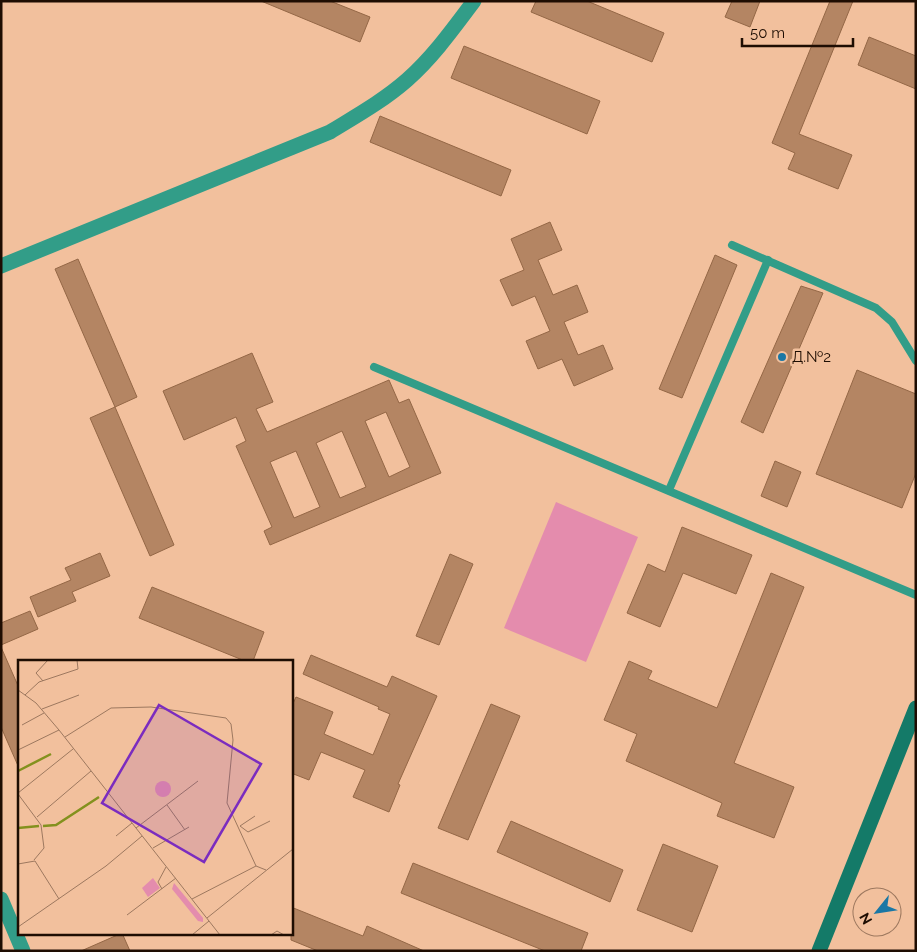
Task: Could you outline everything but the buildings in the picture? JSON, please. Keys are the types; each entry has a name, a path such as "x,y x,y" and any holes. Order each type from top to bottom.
{"main road":[{"path":"819,951 916,708"}],"street":[{"path":"1,266 330,132 374,105 407,80 434,54 474,1"},
{"path":"1,899 24,951"}],"lane":[{"path":"732,245 876,308 892,322 916,361"},
{"path":"669,490 768,260"},
{"path":"374,368 669,490 916,596"}],"shaded area":[{"path":"556,502 638,537 586,662 504,628"}],"place":[{"name":"Д.№2","path":"782,357"}]}
